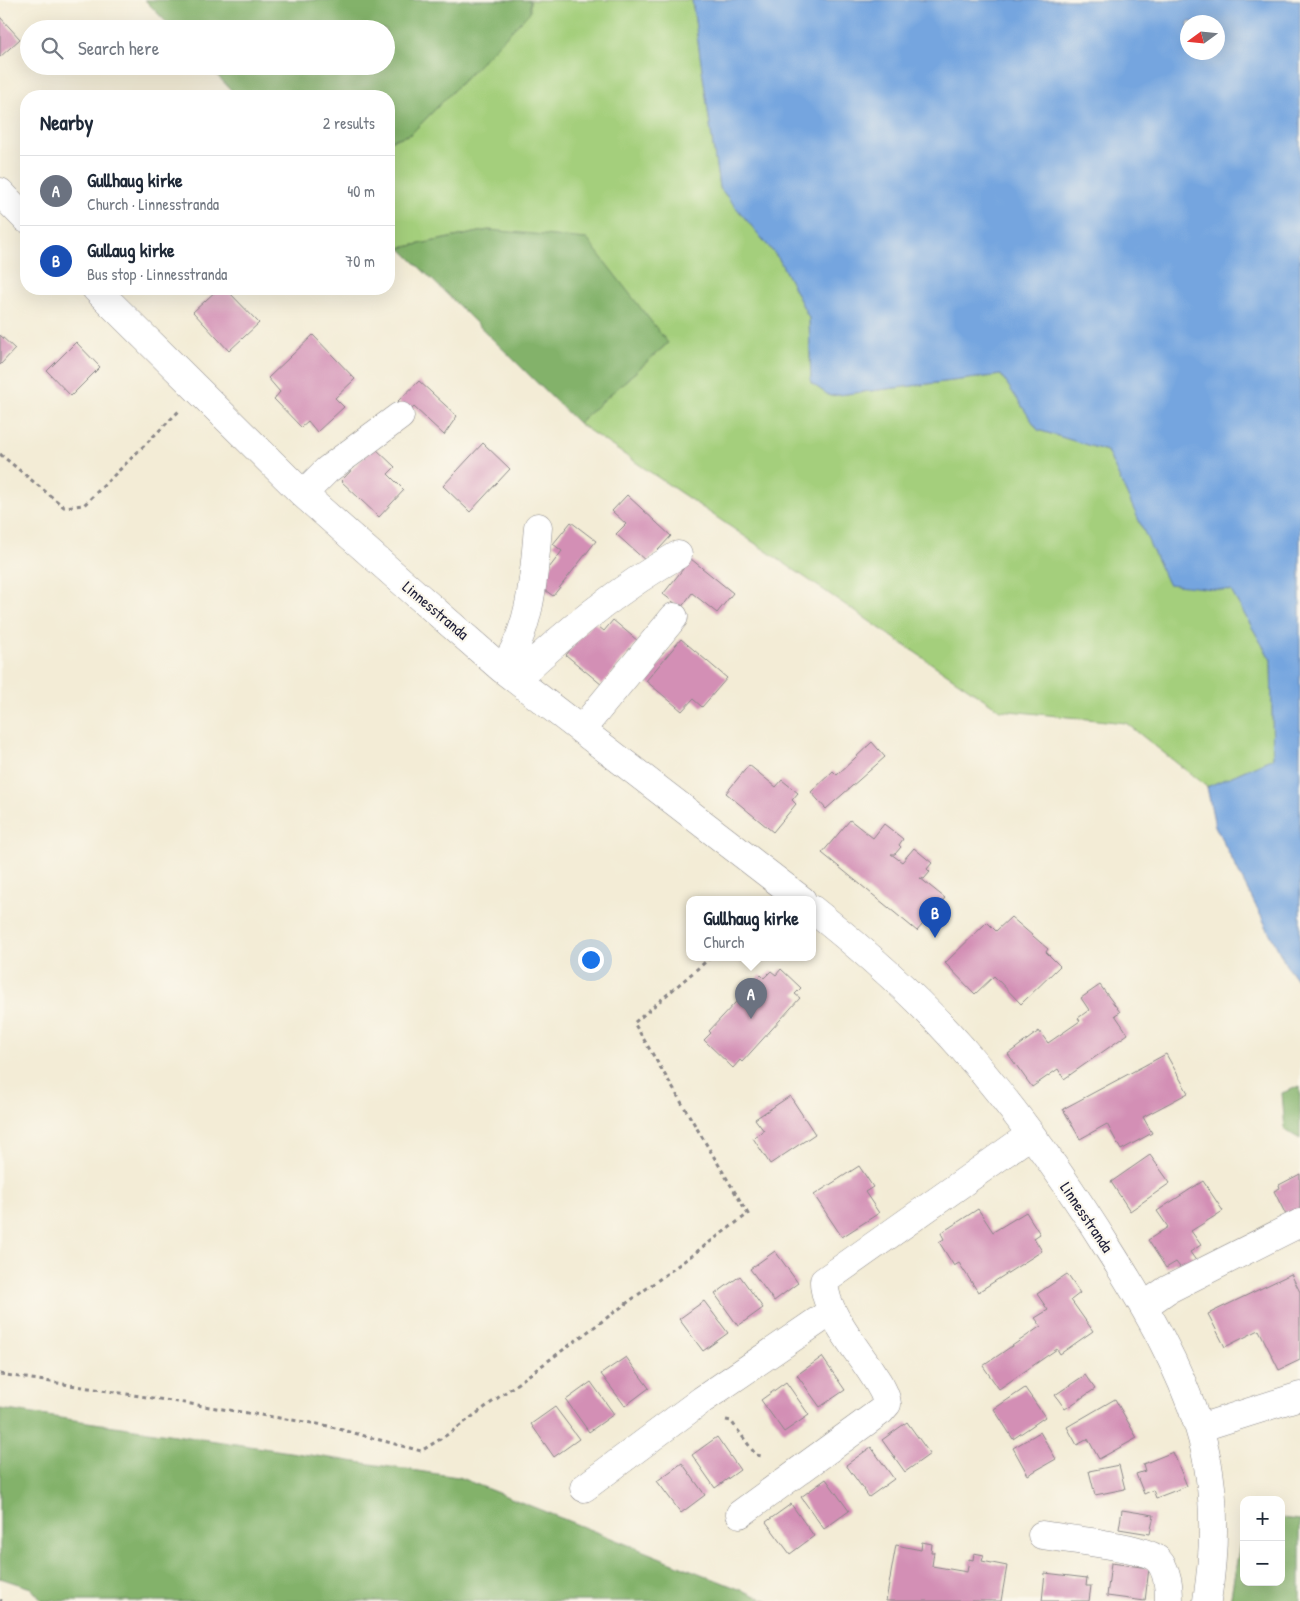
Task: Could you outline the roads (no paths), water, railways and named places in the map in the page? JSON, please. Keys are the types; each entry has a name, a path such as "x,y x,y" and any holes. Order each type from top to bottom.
{"street":[{"path":"0,192 20,212"},
{"name":"Linnesstranda","path":"102,295 303,494 510,673 797,896"},
{"path":"303,494 327,470 400,416"},
{"path":"510,673 513,654 524,624 538,527"},
{"path":"510,673 562,636 598,607 678,554"},
{"path":"581,730 674,617"},
{"name":"Linnesstranda","path":"816,911 896,981 961,1047 1030,1135 1096,1229 1144,1306 1181,1381 1199,1428 1212,1491 1214,1533 1207,1601"},
{"path":"740,1514 881,1411 887,1404 877,1381 832,1311 826,1296 824,1281 1030,1135"},
{"path":"1144,1306 1167,1290 1246,1252 1300,1223"},
{"path":"584,1488 702,1400 804,1328 832,1311"},
{"path":"1199,1428 1300,1396"},
{"path":"1042,1535 1127,1548 1152,1556 1159,1561 1165,1573 1169,1601"}],"water":[{"path":"692,0 1300,0 1300,984 1286,965 1215,826 1207,787 1273,758 1271,660 1231,591 1168,584 1107,451 1038,430 1001,375 830,396 811,383 809,318 779,259 719,187"}],"place":[{"name":"Gullaug kirke","path":"935,938"},
{"name":"Gullhaug kirke","path":"751,1019"}]}
